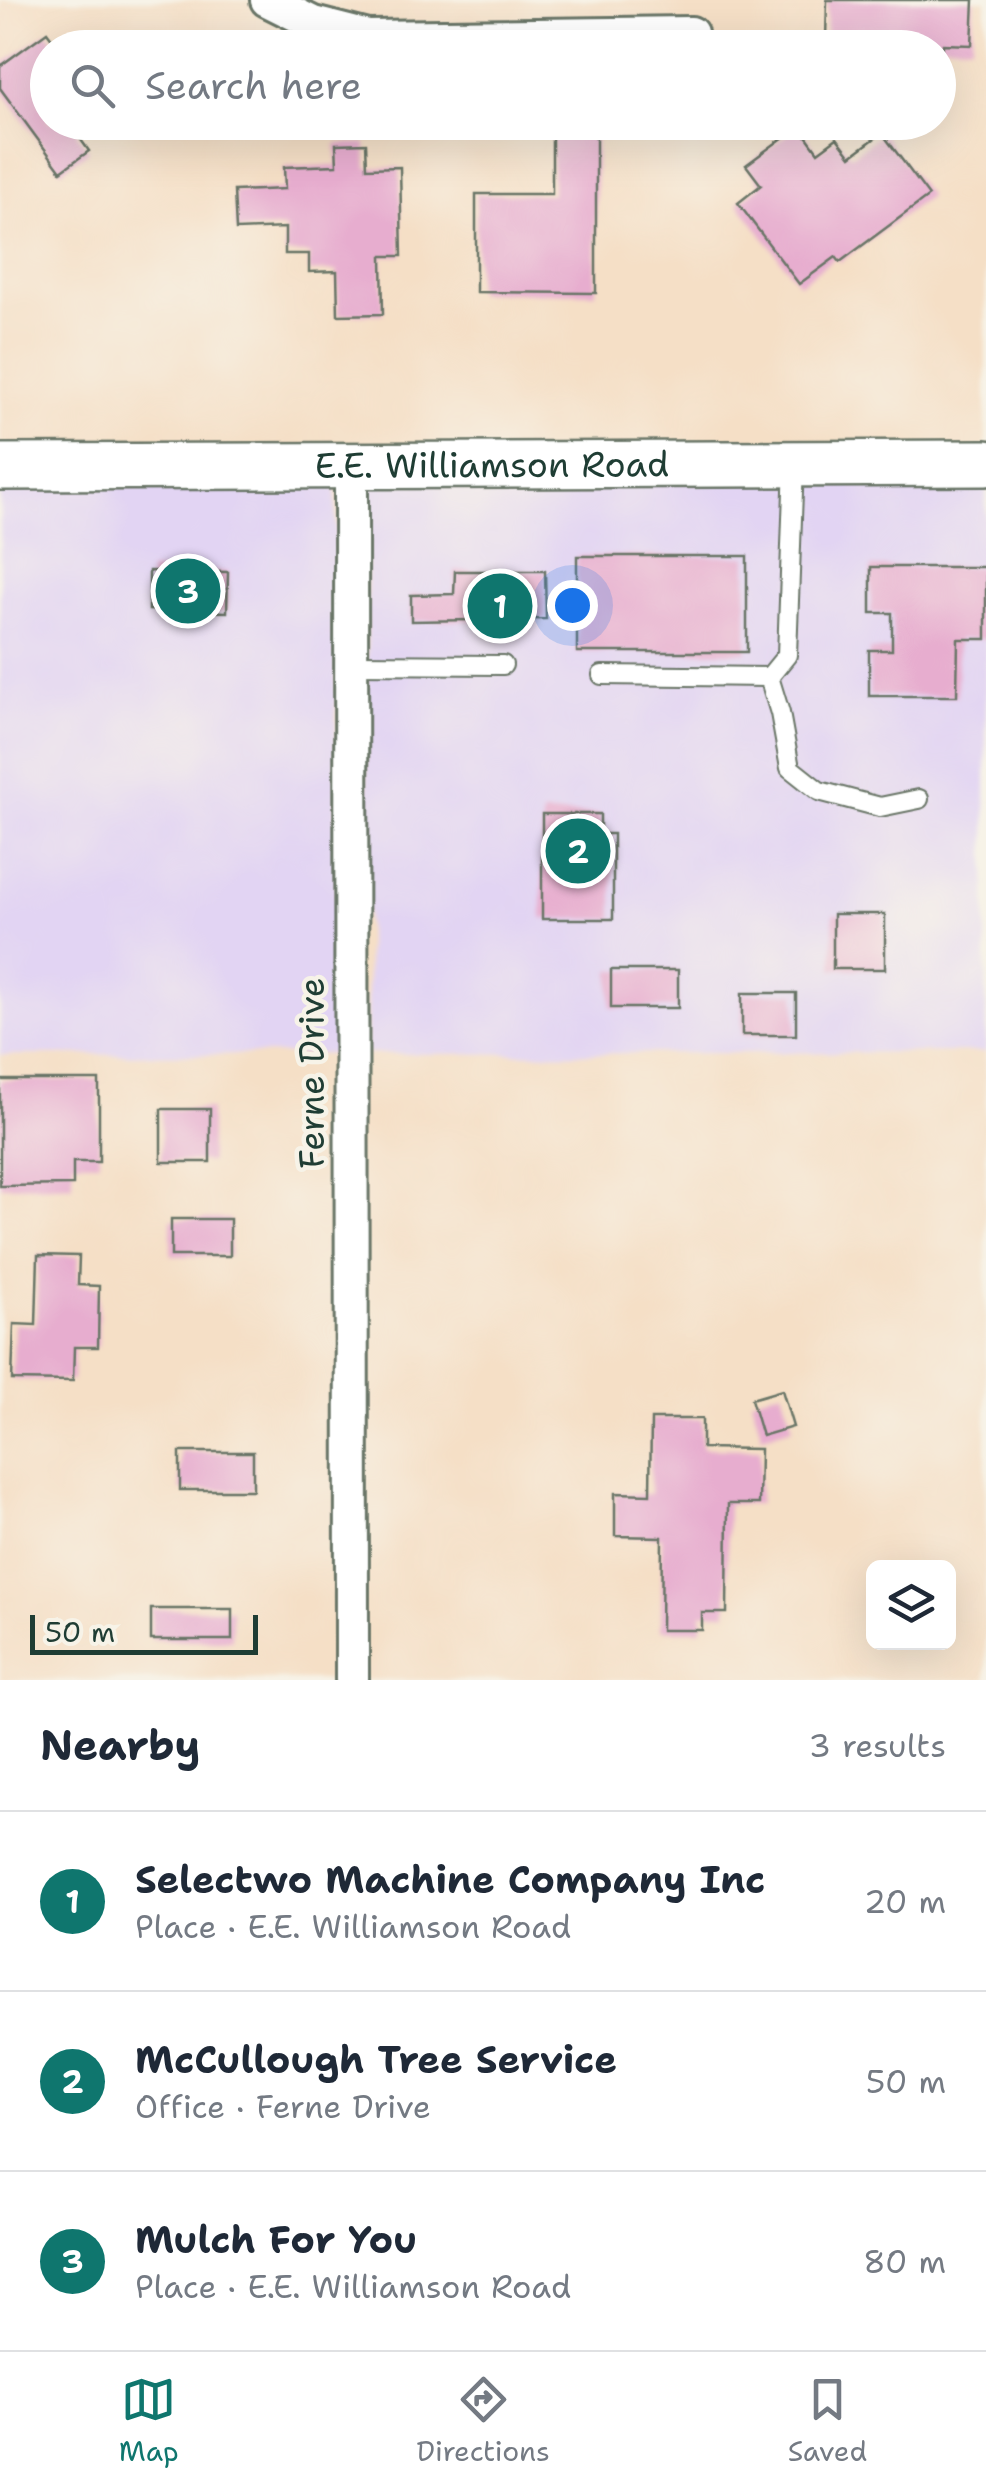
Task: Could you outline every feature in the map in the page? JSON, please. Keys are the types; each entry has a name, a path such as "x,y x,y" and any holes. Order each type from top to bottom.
{"street":[{"path":"267,0 314,23 341,30"},
{"name":"E.E. Williamson Road","path":"0,467 986,463"},
{"name":"Ferne Drive","path":"351,465 352,1680"}],"lane":[{"path":"602,675 769,676 788,655 794,464"},
{"path":"351,664 504,665"},
{"path":"769,676 790,768 819,791 880,807 919,799"}],"shaded area":[{"path":"986,480 986,1052 367,1054 367,483"},
{"path":"336,483 336,1054 0,1055 0,487"}],"building":[{"path":"827,0 974,0 972,45 956,44 956,30 826,30"},
{"path":"30,44 30,129 0,88 0,66"},
{"path":"38,140 81,140 89,151 61,171"},
{"path":"552,140 596,140 596,293 476,292 476,194 552,194"},
{"path":"780,140 809,140 818,152 839,140 851,156 873,140 887,140 929,196 840,262 836,257 799,284 738,203 761,185 746,165"},
{"path":"366,143 367,168 400,167 402,256 382,256 383,314 338,315 337,271 309,272 309,254 285,254 285,228 236,230 234,191 285,189 284,167 337,165 336,144"},
{"path":"577,556 747,556 747,652 577,652"},
{"path":"871,567 986,567 986,639 958,639 957,696 869,696 869,650 892,650 892,613 871,613"},
{"path":"149,571 228,572 227,612 149,610"},
{"path":"455,571 545,571 546,619 411,621 411,595 454,594"},
{"path":"542,814 600,814 600,834 613,834 613,919 542,919"},
{"path":"833,914 885,914 885,969 833,969"},
{"path":"611,970 678,970 678,1008 611,1008"},
{"path":"742,993 796,993 796,1035 742,1035"},
{"path":"0,1080 99,1080 99,1162 73,1162 73,1185 0,1186"},
{"path":"161,1109 210,1109 210,1162 161,1162"},
{"path":"171,1219 230,1219 230,1256 171,1256"},
{"path":"38,1255 79,1256 78,1285 99,1286 98,1347 74,1347 73,1381 12,1380 14,1324 36,1325"},
{"path":"782,1390 793,1427 762,1436 751,1399"},
{"path":"651,1419 702,1419 702,1448 760,1449 759,1504 728,1504 727,1613 702,1613 702,1630 661,1630 662,1537 615,1536 615,1493 650,1494"},
{"path":"180,1452 253,1452 253,1490 180,1490"},
{"path":"151,1609 232,1609 232,1640 151,1640"}],"place":[{"name":"Mulch For You","path":"188,591"},
{"name":"Selectwo Machine Company Inc","path":"500,606"},
{"name":"McCullough Tree Service","path":"578,851"}]}
